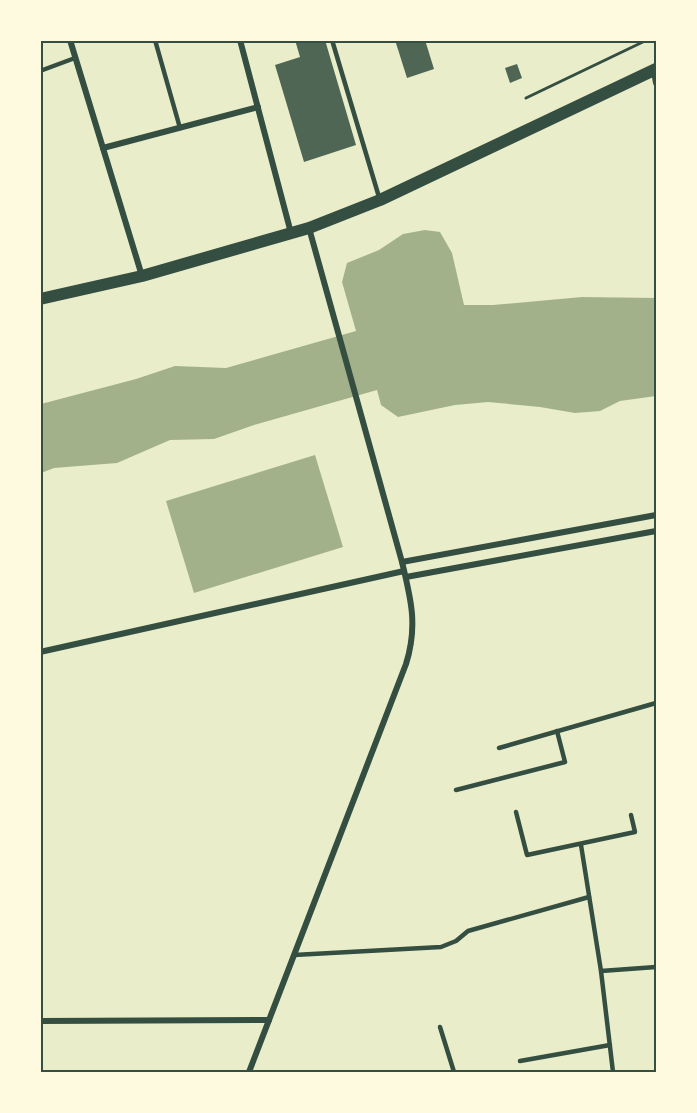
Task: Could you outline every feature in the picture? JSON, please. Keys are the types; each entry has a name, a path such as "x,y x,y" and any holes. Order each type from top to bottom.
{"main road":[{"path":"40,299 142,276 309,228 380,200 655,69"}],"street":[{"path":"70,40 142,276"},
{"path":"240,40 291,233"},
{"path":"655,69 657,83"},
{"path":"103,148 258,107"},
{"path":"249,1072 406,664 411,648 414,623 402,562 309,228"},
{"path":"402,562 657,514"},
{"path":"569,531 572,547"},
{"path":"40,652 405,574 657,531"},
{"path":"40,1021 269,1020"}],"lane":[{"path":"154,40 180,128"},
{"path":"332,40 380,200"},
{"path":"40,71 75,58"},
{"path":"499,748 657,703"},
{"path":"456,790 565,762 557,731"},
{"path":"516,813 527,855 635,832 631,815"},
{"path":"581,845 601,971 613,1072"},
{"path":"294,955 441,946 456,941 468,931 589,897"},
{"path":"601,971 657,967"},
{"path":"440,1027 454,1072"},
{"path":"520,1061 610,1044"}],"path":[{"path":"526,98 647,40"}],"shaded area":[{"path":"425,230 440,232 452,253 464,305 493,305 582,297 656,298 656,396 620,401 600,411 575,413 488,402 455,405 398,417 381,405 377,390 254,425 214,439 170,440 117,463 54,468 41,473 41,404 136,379 175,366 226,368 356,331 342,282 347,263 379,250 403,234"},
{"path":"315,455 343,547 194,593 166,501"}],"building":[{"path":"295,40 325,40 356,145 304,162 275,65 300,57"},
{"path":"395,40 425,40 434,69 407,78"},
{"path":"517,64 522,78 510,83 505,68"}]}
